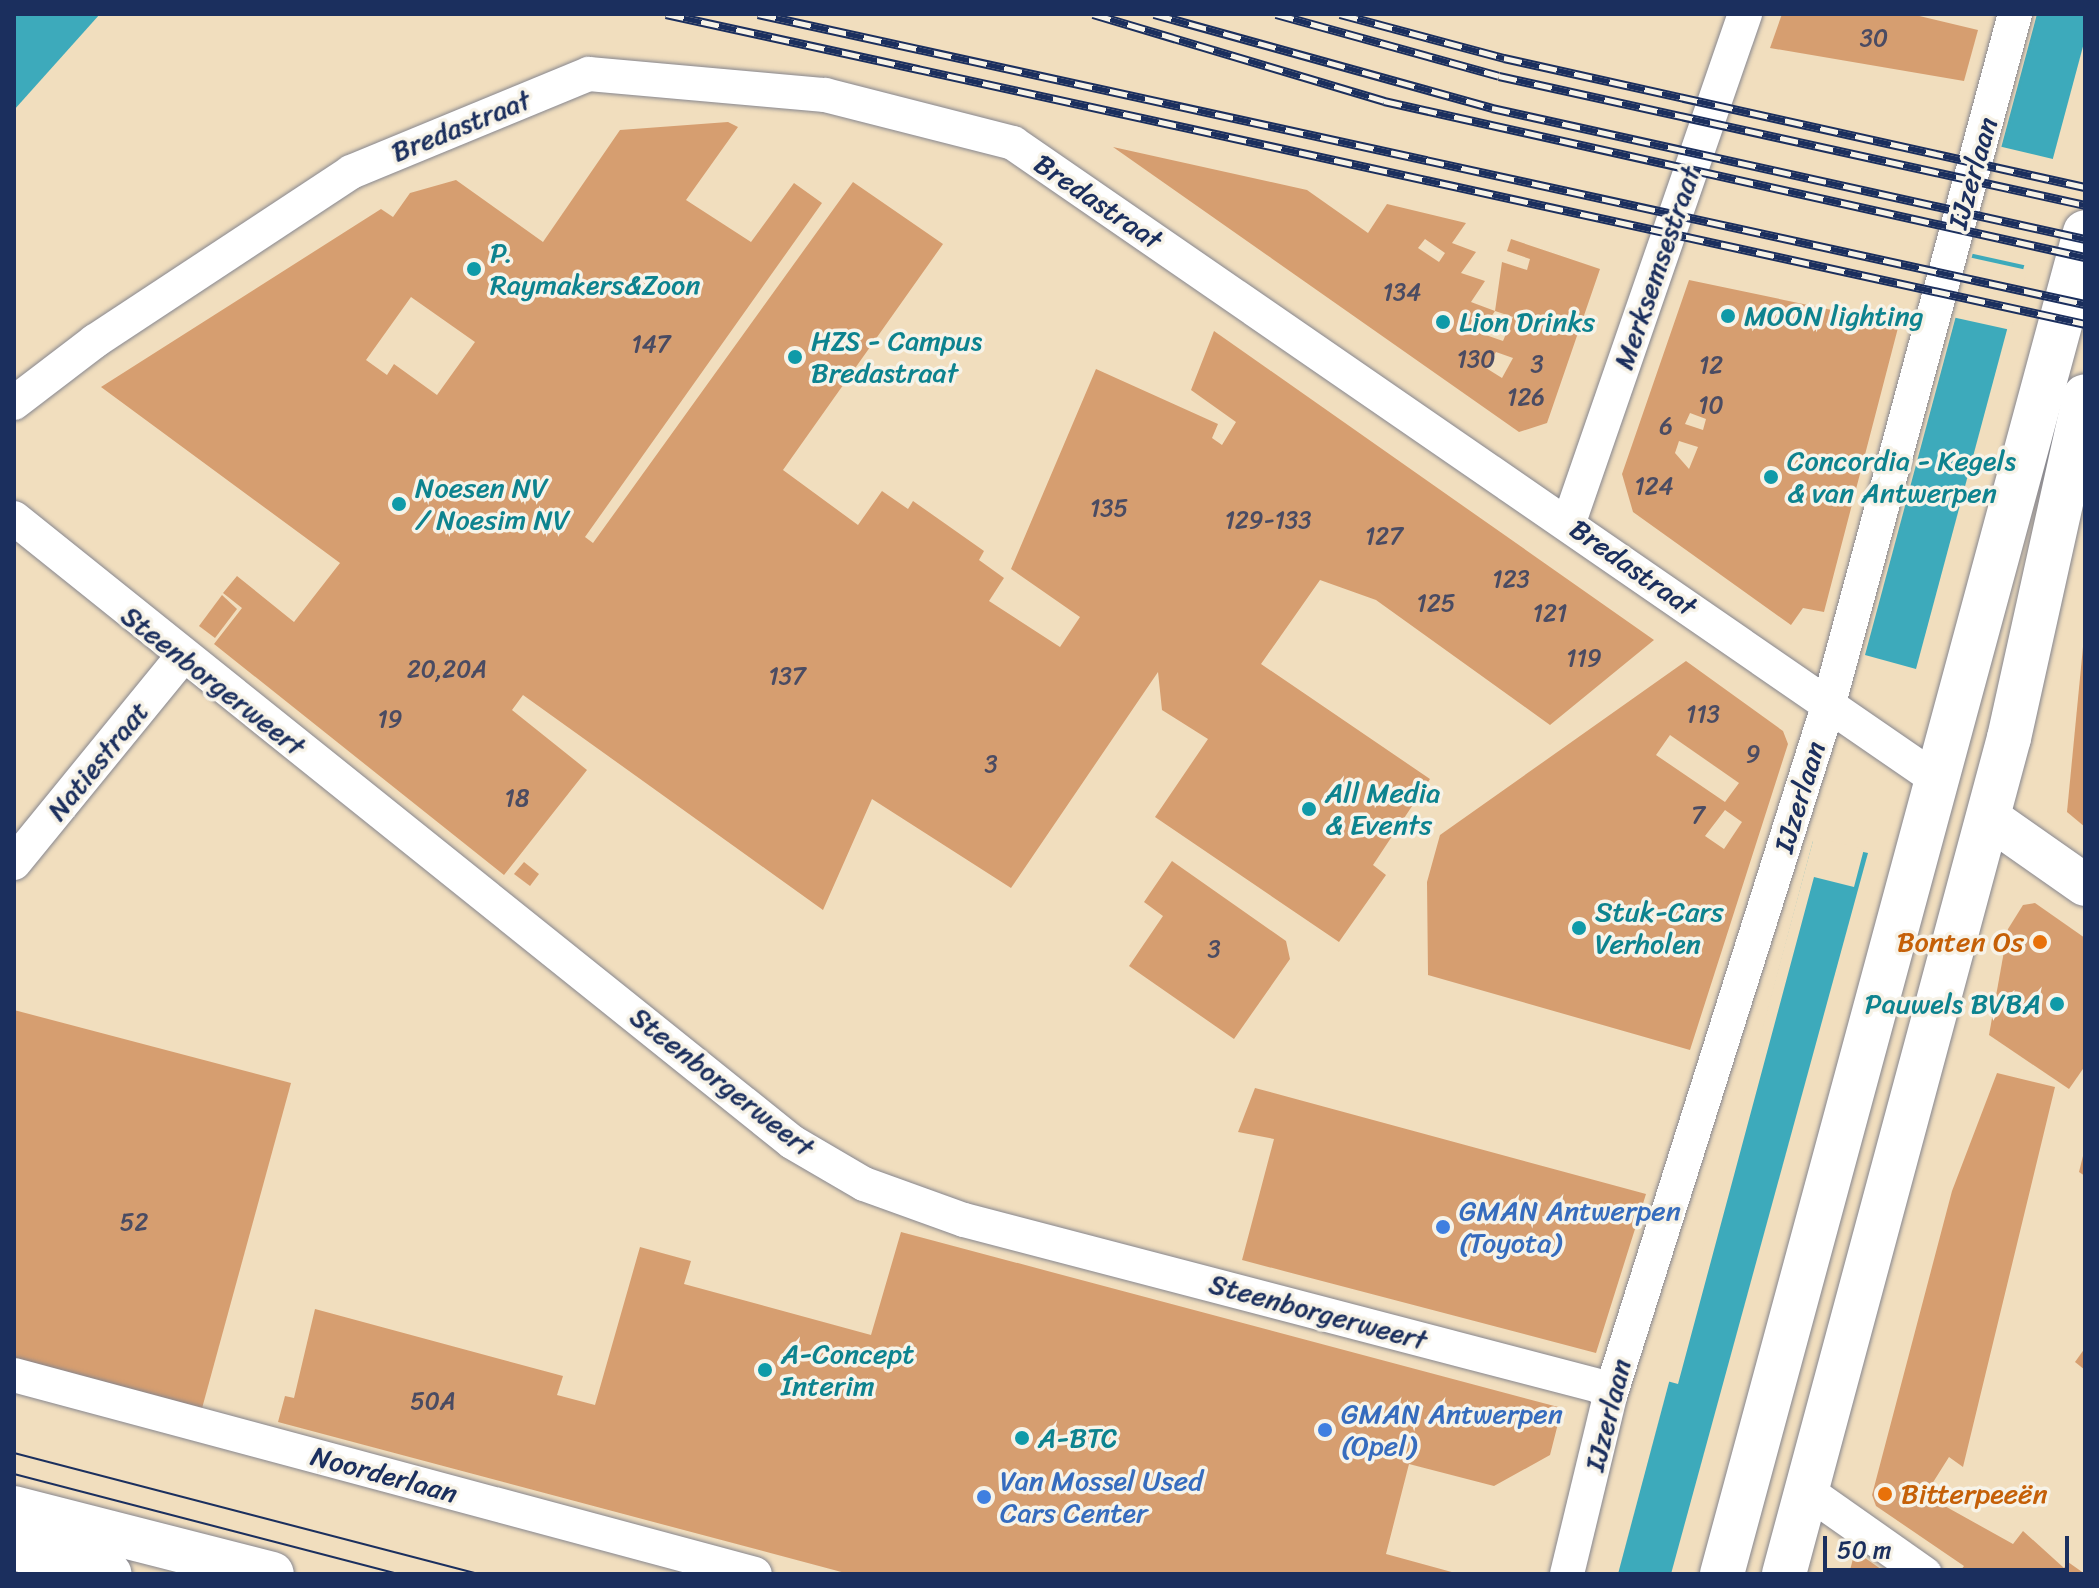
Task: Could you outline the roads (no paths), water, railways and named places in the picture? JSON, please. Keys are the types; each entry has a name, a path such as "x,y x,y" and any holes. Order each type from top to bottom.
{"main road":[{"path":"1722,1574 2085,232"},
{"path":"1784,1574 1822,1502 1988,817 2049,583 2085,396"},
{"name":"Bredastraat","path":"1936,779 1988,817"},
{"path":"14,1508 272,1574"},
{"path":"14,1548 110,1574"}],"street":[{"name":"Merksemsestraat","path":"1569,522 1745,14"},
{"name":"IJzerlaan","path":"1567,1574 1610,1396 1829,703 2015,14"},
{"name":"Bredastraat","path":"14,403 95,341 351,172 589,74 825,95 1013,143 1569,522 1936,779"},
{"name":"Steenborgerweert","path":"14,518 181,658 792,1142 864,1184 964,1220 1599,1386 1610,1396"},
{"name":"Natiestraat","path":"14,863 181,658"},
{"name":"Bredastraat","path":"1988,817 2085,885"},
{"name":"Noorderlaan","path":"14,1375 755,1574"},
{"path":"1822,1502 1925,1574"}],"water":[{"path":"14,14 100,14 14,110"},
{"path":"2037,14 2085,14 2085,39 1916,669 1865,655"},
{"path":"1813,841 1868,853 1671,1574 1618,1574"}],"tram line":[{"path":"14,1453 480,1574"},
{"path":"14,1474 398,1574"}],"railway":[{"path":"666,14 2085,324"},
{"path":"758,14 2085,304"},
{"path":"1093,14 1384,101 2085,257"},
{"path":"1154,14 1492,108 2085,239"},
{"path":"1276,14 1499,76 2085,205"},
{"path":"1340,14 1504,58 2085,187"}],"place":[{"name":"P. Raymakers&Zoon","path":"474,269"},
{"name":"MOON lighting","path":"1728,316"},
{"name":"Lion Drinks","path":"1443,322"},
{"name":"HZS - Campus Bredastraat","path":"795,357"},
{"name":"Concordia - Kegels & van Antwerpen","path":"1771,477"},
{"name":"Noesen NV / Noesim NV","path":"399,504"},
{"name":"All Media & Events","path":"1309,809"},
{"name":"Stuk-Cars Verholen","path":"1579,928"},
{"name":"Bonten Os","path":"2040,942"},
{"name":"Pauwels BVBA","path":"2057,1004"},
{"name":"GMAN Antwerpen (Toyota)","path":"1443,1227"},
{"name":"A-Concept Interim","path":"765,1370"},
{"name":"GMAN Antwerpen (Opel)","path":"1325,1430"},
{"name":"A-BTC","path":"1022,1438"},
{"name":"Bitterpeeën","path":"1885,1494"},
{"name":"Van Mossel Used Cars Center","path":"984,1497"}]}
